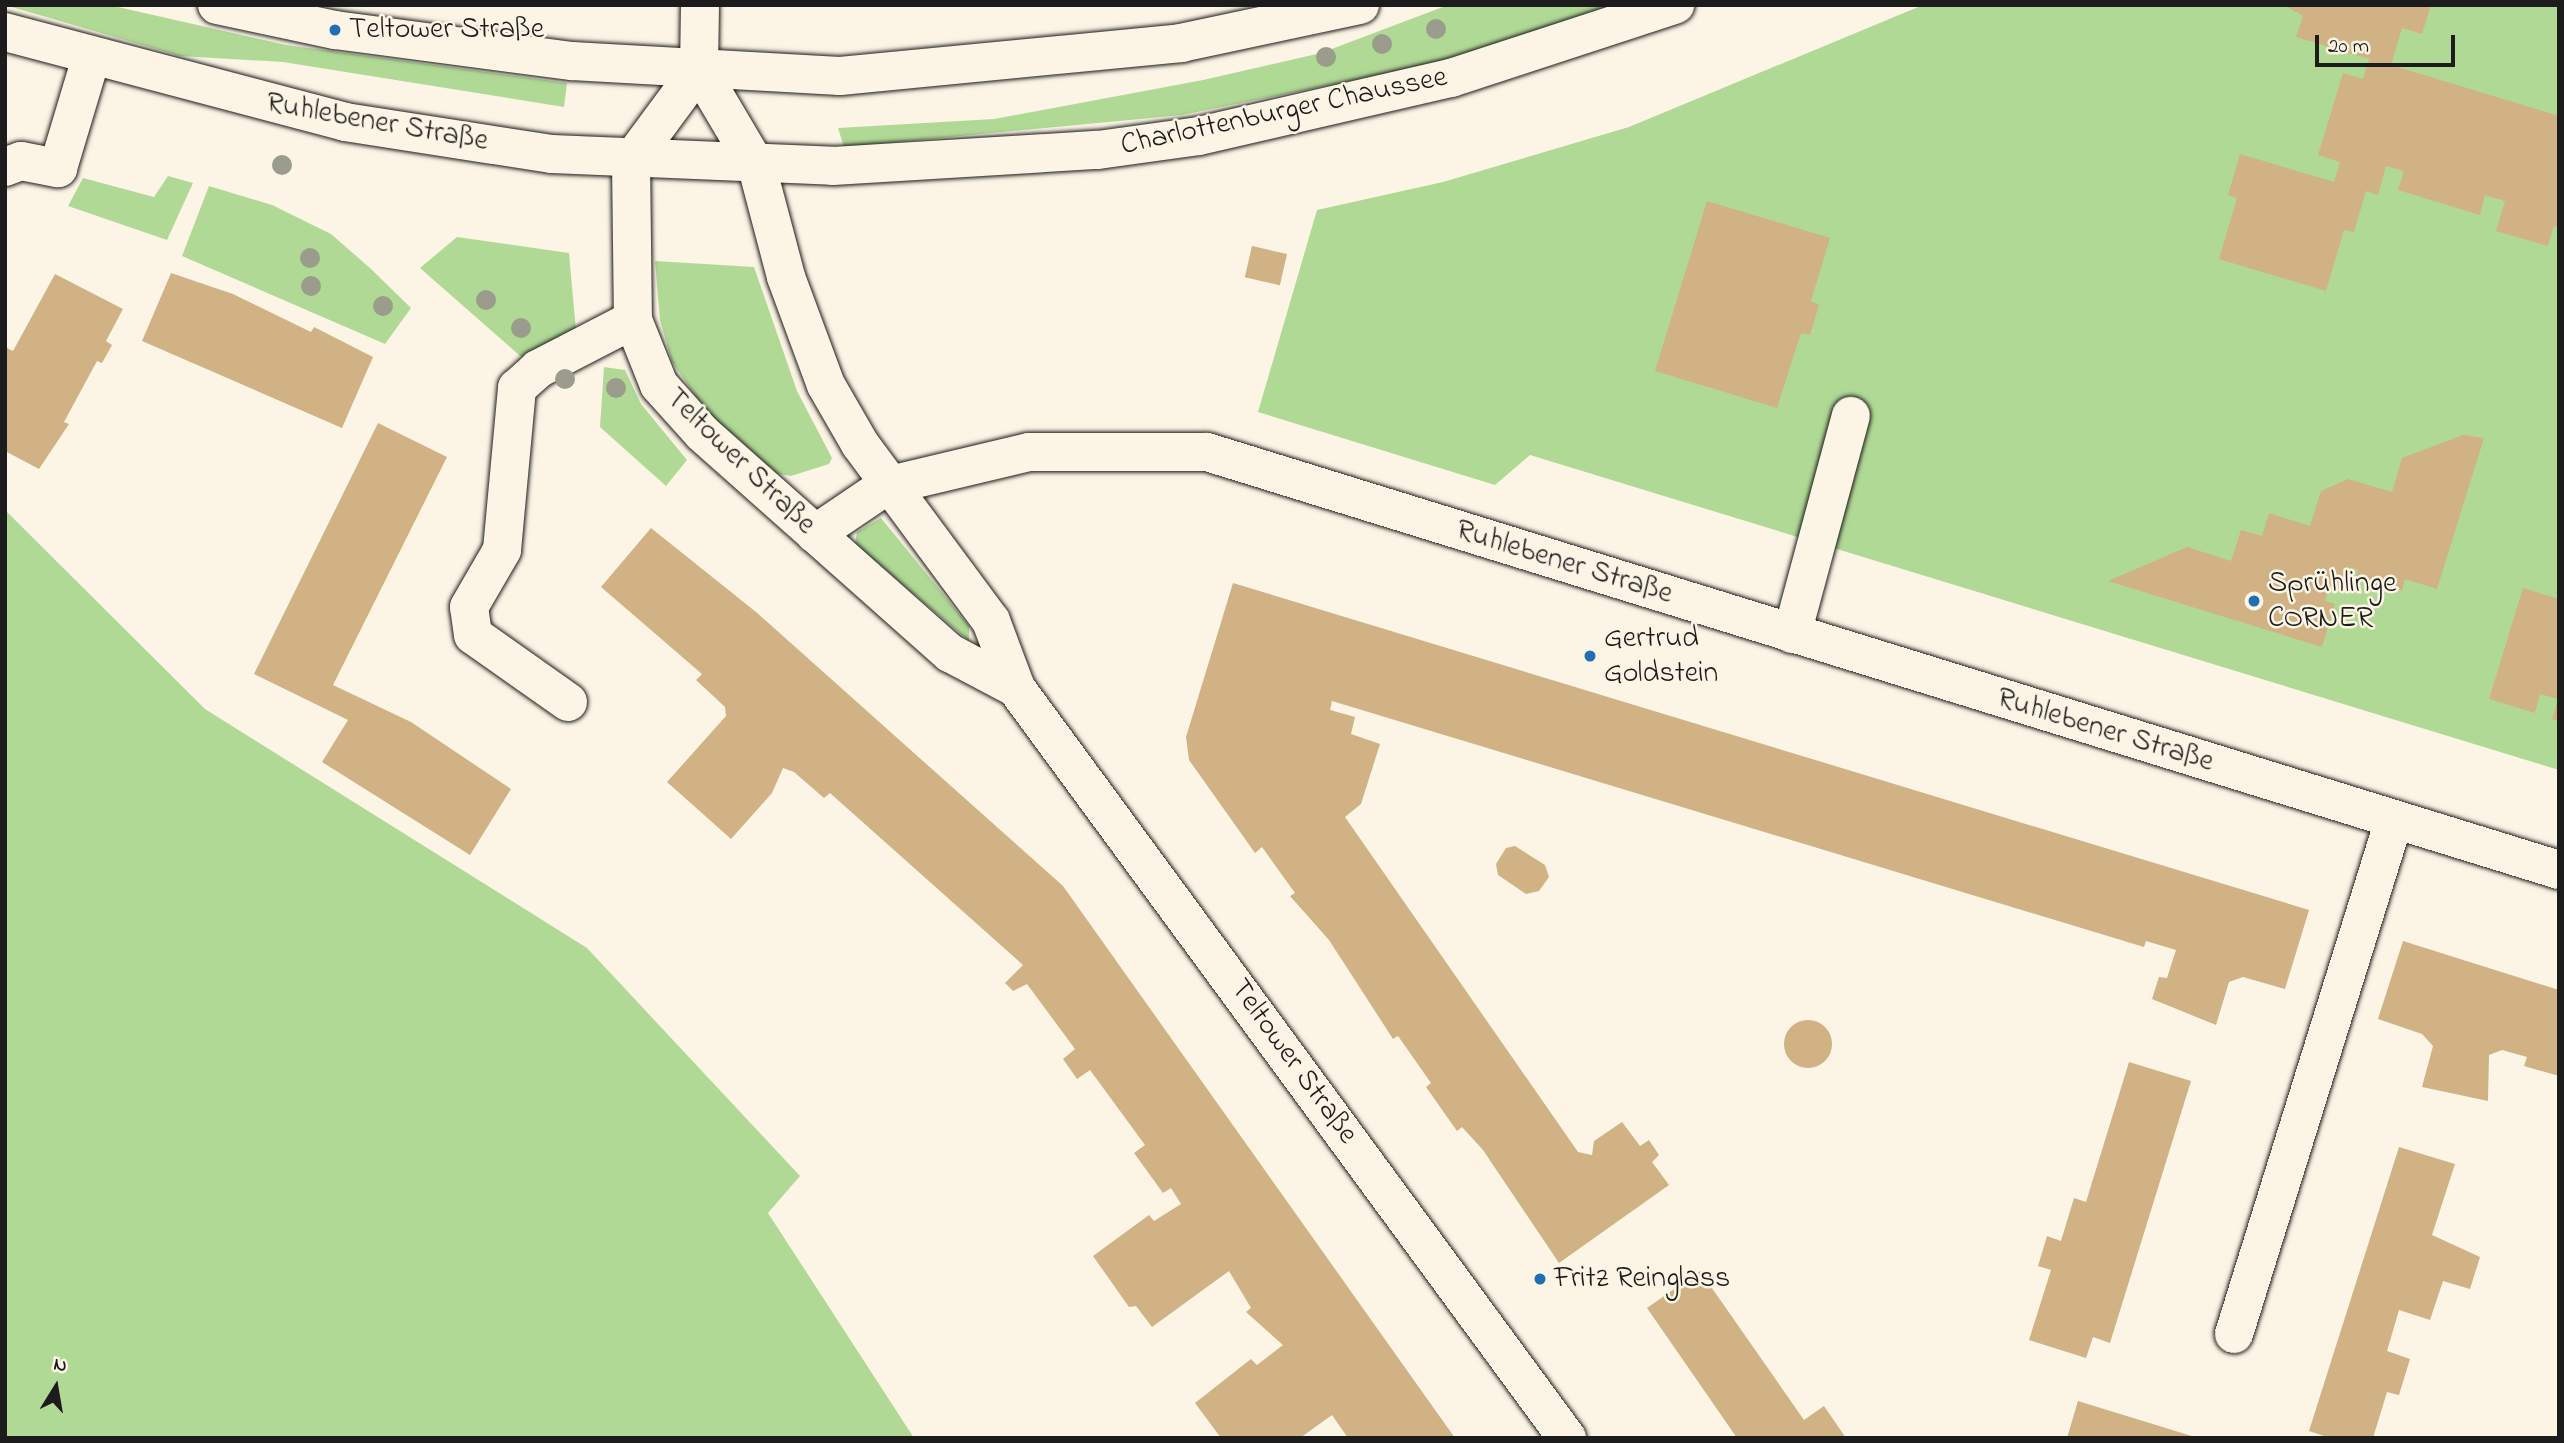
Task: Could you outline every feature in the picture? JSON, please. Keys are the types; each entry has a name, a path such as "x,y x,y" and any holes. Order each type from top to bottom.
{"street":[{"path":"217,5 425,44 699,69 840,76 1002,65 1181,43 1360,5"},
{"path":"631,160 699,69 700,5"},
{"name":"Charlottenburger Chaussee","path":"757,167 980,160 1199,135 1451,78 1675,5"},
{"name":"Ruhlebener Straße","path":"5,32 91,58 345,122 631,160 757,167"},
{"path":"5,167 21,161 58,168 91,58"},
{"name":"Teltower Straße","path":"699,69 757,167 781,263 826,386 887,486 991,621 1016,688 1567,1438"},
{"name":"Teltower Straße","path":"631,160 634,320 659,385 696,428 950,653 1016,688"},
{"path":"568,702 473,635 469,607 502,550 510,406 517,388 538,369 634,320"},
{"path":"1792,634 1851,416"},
{"name":"Ruhlebener Straße","path":"815,534 887,486 1030,452 1207,452 2559,870"},
{"path":"2234,1334 2394,820"}],"green space":[{"path":"5,5 109,5 286,45 567,83 564,107 283,62 180,56"},
{"path":"1448,5 1622,5 1453,60 1182,115 844,147 838,128 994,119 1203,80 1321,53"},
{"path":"1923,5 2559,5 2559,770 1530,455 1495,485 1258,412 1317,210 1443,182 1629,127"},
{"path":"168,176 193,183 167,240 68,206 83,178 154,197"},
{"path":"209,186 272,205 331,234 371,269 411,308 385,344 182,256"},
{"path":"457,237 569,253 576,331 527,362 420,268"},
{"path":"655,261 754,267 797,391 832,458 829,464 791,476 774,473 707,412 672,362 660,320"},
{"path":"604,367 625,370 641,404 687,460 666,486 600,427"},
{"path":"5,510 205,709 587,948 800,1176 768,1213 914,1438 5,1438"},
{"path":"881,518 969,626 969,641 855,544 857,532"}],"building":[{"path":"2284,5 2431,5 2422,34 2402,28 2391,65 2559,116 2559,228 2554,226 2548,246 2496,231 2505,201 2485,195 2480,215 2398,190 2404,171 2386,166 2378,195 2366,191 2354,232 2344,230 2326,291 2219,259 2237,198 2228,195 2240,154 2334,182 2340,162 2318,155 2343,73 2363,79 2369,59 2296,37 2303,16"},
{"path":"1707,201 1830,238 1811,301 1819,305 1810,335 1801,333 1777,408 1655,371"},
{"path":"1252,246 1287,254 1280,285 1245,277"},
{"path":"171,273 233,294 311,332 314,327 373,357 342,428 142,341"},
{"path":"55,274 123,309 106,341 112,345 102,363 97,361 64,422 69,424 39,469 5,451 5,347 13,351"},
{"path":"378,423 447,457 333,685 411,722 511,789 470,855 322,762 348,720 254,674"},
{"path":"2463,435 2484,438 2437,589 2405,579 2402,591 2356,577 2358,570 2346,567 2340,589 2329,586 2325,601 2335,604 2322,647 2108,581 2187,547 2231,561 2241,530 2262,536 2269,513 2310,526 2321,491 2348,479 2392,492 2402,458"},
{"path":"651,528 756,612 1063,886 1455,1438 1348,1438 1332,1415 1300,1438 1221,1438 1195,1403 1251,1359 1257,1365 1283,1345 1246,1312 1251,1308 1229,1271 1152,1327 1136,1306 1129,1307 1093,1256 1149,1215 1154,1221 1181,1204 1171,1188 1163,1193 1134,1153 1145,1145 1090,1070 1077,1079 1063,1059 1075,1049 1027,984 1013,991 1005,983 1023,965 830,793 824,798 794,772 783,768 772,793 731,839 667,782 726,716 725,707 696,680 702,674 601,587"},
{"path":"1233,583 2309,910 2285,989 2243,977 2229,982 2216,1025 2152,999 2159,977 2167,978 2176,950 2146,941 2144,947 1332,701 1330,710 1355,717 1351,734 1380,744 1361,804 1345,817 1578,1152 1592,1155 1594,1141 1622,1122 1640,1146 1649,1140 1659,1155 1652,1162 1669,1185 1559,1263 1483,1150 1462,1127 1457,1131 1426,1087 1431,1083 1398,1036 1393,1039 1329,940 1290,896 1295,893 1262,847 1255,853 1189,760 1186,737"},
{"path":"2523,588 2559,599 2559,721 2552,719 2558,699 2540,694 2535,713 2489,699"},
{"path":"1515,846 1545,865 1549,877 1539,891 1526,894 1498,875 1496,864 1506,848"},
{"path":"2403,941 2559,990 2559,1076 2524,1066 2527,1057 2502,1050 2489,1055 2488,1101 2422,1087 2433,1046 2422,1034 2378,1019"},
{"path":"1808,1020 1825,1027 1832,1044 1825,1061 1808,1068 1791,1061 1784,1044 1791,1027"},
{"path":"2129,1062 2191,1081 2110,1343 2093,1337 2086,1358 2029,1340 2051,1270 2038,1266 2047,1236 2061,1241 2074,1198 2086,1202"},
{"path":"2399,1147 2455,1164 2432,1235 2480,1257 2470,1289 2443,1281 2430,1320 2399,1310 2387,1351 2410,1359 2399,1395 2387,1392 2373,1438 2330,1438 2309,1431"},
{"path":"1700,1271 1804,1420 1824,1406 1846,1438 1737,1438 1647,1308"},
{"path":"2078,1401 2195,1437 2195,1438 2067,1438"}],"place":[{"name":"Teltower Straße","path":"335,30"},
{"name":"Sprühlinge CORNER","path":"2254,601"},
{"name":"Gertrud Goldstein","path":"1590,656"},
{"name":"Fritz Reinglass","path":"1540,1279"}]}
